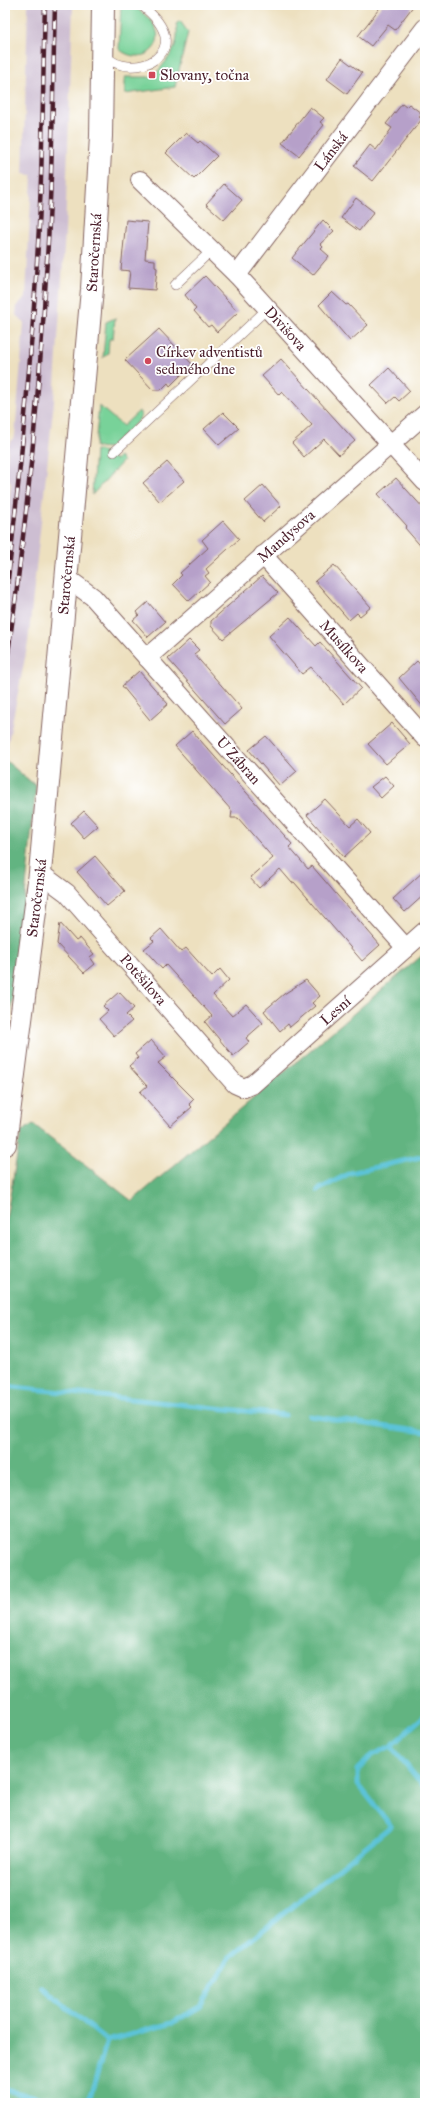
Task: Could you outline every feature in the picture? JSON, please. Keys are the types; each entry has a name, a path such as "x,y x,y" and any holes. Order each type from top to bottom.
{"main road":[{"name":"Staročernská","path":"5,1144 40,872 67,578 96,229 101,136 103,5"}],"street":[{"name":"Lánská","path":"237,275 425,28"},
{"name":"Divišova","path":"140,180 237,275 425,482"},
{"name":"Mandysova","path":"147,658 425,414"},
{"name":"Musílkova","path":"263,555 425,738"},
{"name":"U Zábran","path":"67,578 93,597 406,948"},
{"name":"Potěšilova","path":"40,872 67,893 235,1084 244,1088"},
{"name":"Lesní","path":"244,1088 253,1084 425,931"}],"lane":[{"path":"102,48 110,60 123,64 146,64 159,57 165,46 165,32 161,23 148,7"},
{"path":"175,285 212,250"},
{"path":"114,452 267,309"}],"shaded area":[{"path":"28,5 73,5 65,232 54,401 28,643 5,758 5,534 11,484 6,473 8,445 15,436 24,323 16,315 17,306 26,296 32,175 23,174"}],"green space":[{"path":"121,5 131,6 137,9 154,24 157,34 157,42 153,49 146,54 138,56 128,55 119,49"},
{"path":"180,21 188,32 175,87 125,94 125,77 156,77 157,72 173,51 177,38 176,24"},
{"path":"115,318 113,339 109,339 108,353 103,358 106,322"},
{"path":"99,406 123,426 139,411 141,415 139,420 109,448 95,447"},
{"path":"95,450 107,452 115,460 119,457 123,461 92,495"},
{"path":"5,760 36,786 21,937 5,1051"},
{"path":"425,953 425,2103 5,2103 5,1225 21,1132 33,1124 132,1201"}],"building":[{"path":"382,5 414,5 395,30 388,25 371,46 358,36"},
{"path":"342,58 362,73 347,94 327,79"},
{"path":"402,104 406,107 409,104 421,113 419,117 422,119 373,181 354,166 370,145 376,150 392,128 386,124"},
{"path":"310,107 324,118 320,122 324,125 299,156 282,143"},
{"path":"186,133 198,143 200,141 217,156 194,179 166,153"},
{"path":"224,184 242,200 224,220 206,204"},
{"path":"356,198 374,212 359,231 341,218"},
{"path":"126,220 148,222 145,259 155,260 155,267 157,268 155,290 128,288 130,271 121,270"},
{"path":"323,220 334,231 320,244 323,247 321,249 329,256 313,275 292,258"},
{"path":"205,276 238,312 217,332 211,325 208,327 194,311 196,309 185,295"},
{"path":"332,292 346,305 348,304 368,325 350,341 319,305"},
{"path":"159,329 192,364 170,386 168,383 161,390 153,390 125,360"},
{"path":"281,359 355,441 339,455 324,439 304,457 292,443 312,425 282,392 279,395 262,376"},
{"path":"389,368 410,391 399,401 395,397 388,403 371,385"},
{"path":"223,412 239,428 219,445 204,429"},
{"path":"167,462 184,481 160,502 143,483"},
{"path":"396,478 425,510 425,551 405,528 407,526 378,494"},
{"path":"263,485 281,506 263,522 245,501"},
{"path":"223,521 239,539 206,569 209,573 205,576 210,582 189,601 173,584 182,575 180,573 208,548 202,540"},
{"path":"334,565 371,607 360,616 357,613 349,620 315,581"},
{"path":"262,576 278,593 223,639 211,626 211,621"},
{"path":"148,602 165,622 148,637 133,620 139,615 137,612"},
{"path":"290,617 316,646 320,642 361,688 344,704 311,667 302,674 269,636"},
{"path":"189,640 199,650 194,654 242,709 225,724 168,659"},
{"path":"417,661 425,670 425,709 399,678"},
{"path":"139,671 168,704 150,720 122,686"},
{"path":"392,723 410,744 386,764 368,744"},
{"path":"192,731 292,844 289,847 308,869 312,866 380,945 362,961 294,882 292,883 280,869 259,888 250,878 273,858 238,818 231,818 232,811 175,746"},
{"path":"266,736 297,771 280,786 249,750"},
{"path":"385,776 394,786 381,798 371,787"},
{"path":"325,799 350,826 358,819 370,833 344,857 307,815"},
{"path":"84,811 98,826 84,838 71,823"},
{"path":"95,856 125,891 107,906 77,872"},
{"path":"425,870 425,894 405,912 393,899"},
{"path":"60,923 76,941 80,938 94,954 90,957 95,964 84,973 57,944"},
{"path":"161,929 181,952 186,948 212,977 220,969 229,980 213,995 232,1016 246,1004 263,1023 246,1038 249,1042 233,1056 205,1022 212,1016 166,965 162,969 144,949 154,941 151,938"},
{"path":"306,980 320,996 312,1003 315,1006 290,1027 288,1024 280,1031 264,1011 284,994"},
{"path":"119,992 134,1008 126,1015 132,1021 114,1036 99,1019 108,1011 103,1006"},
{"path":"151,1040 166,1057 158,1063 194,1099 189,1104 192,1107 170,1126 140,1092 147,1086 129,1066 138,1058 135,1054"}],"waterway":[{"path":"318,1190 350,1173 425,1156"},
{"path":"5,1385 285,1415"},
{"path":"309,1416 425,1432"},
{"path":"88,2103 107,2041 172,2023 201,2006 230,1957 391,1826 358,1784 358,1770 371,1756 391,1746 425,1715"},
{"path":"391,1746 425,1788"},
{"path":"41,1986 107,2041"},
{"path":"5,2090 64,2103"}],"railway":[{"path":"5,606 21,456 34,305 41,180 45,5"},
{"path":"5,675 28,498 39,379 51,177 55,5"}],"place":[{"name":"Slovany, točna","path":"152,75"},
{"name":"Církev adventistů sedmého dne","path":"148,361"}]}
